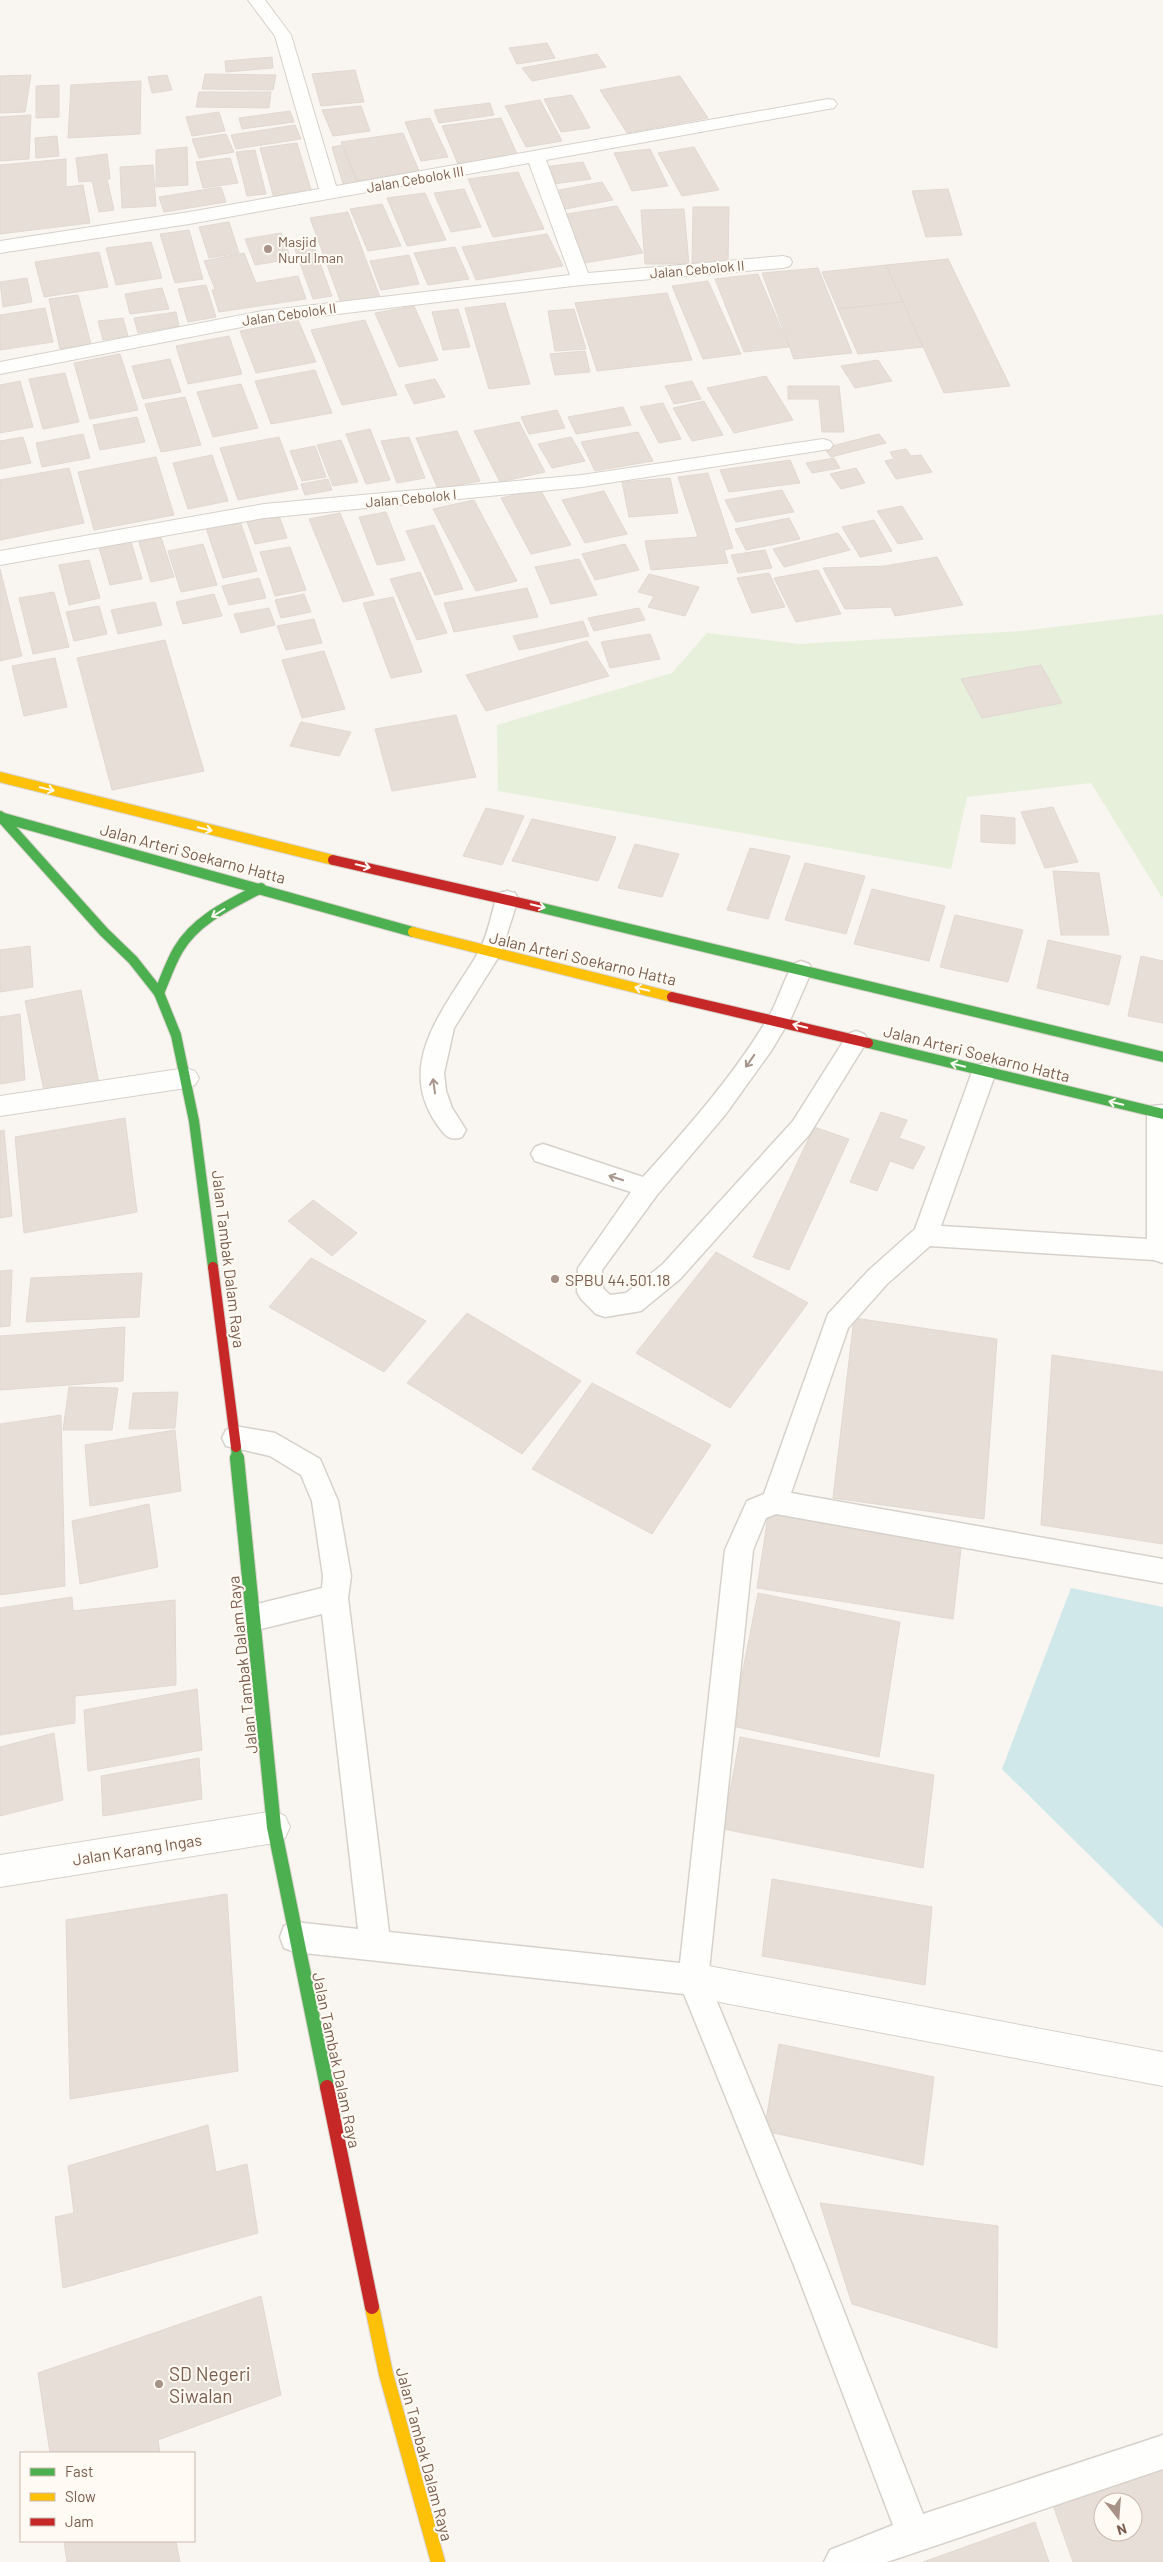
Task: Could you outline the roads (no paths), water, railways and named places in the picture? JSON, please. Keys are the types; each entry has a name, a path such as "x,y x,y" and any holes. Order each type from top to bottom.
{"main road":[{"name":"Jalan Arteri Soekarno Hatta","path":"0,777 254,842 507,898 1163,1057"},
{"name":"Jalan Arteri Soekarno Hatta","path":"1,817 490,953 1161,1114"},
{"name":"Jalan Tambak Dalam Raya","path":"1,817 104,932 133,960 159,993 176,1035 194,1120 235,1438 274,1827 386,2374 438,2562"},
{"path":"159,993 174,957 192,932 218,912 260,888"}],"street":[{"path":"256,0 283,35 329,194"},
{"name":"Jalan Cebolok III","path":"0,247 329,194 828,104"},
{"path":"536,157 581,279"},
{"name":"Jalan Cebolok II","path":"0,368 262,317 581,279 783,262"},
{"name":"Jalan Cebolok I","path":"0,558 165,527 264,511 582,481 823,445"},
{"path":"0,1106 186,1078"},
{"name":"Jalan Karang Ingas","path":"0,1871 274,1827"},
{"path":"694,1980 1163,2069"}],"lane":[{"path":"454,1130 441,1111 434,1091 432,1073 444,1027 490,953 507,898"},
{"path":"801,970 778,1021 716,1110 699,1127 648,1188 590,1268 590,1292 606,1306 632,1303 671,1272 801,1128 856,1040"},
{"path":"775,1502 836,1322 878,1277 925,1235 984,1072"},
{"path":"925,1235 1161,1252 1161,1114"},
{"path":"543,1154 648,1188"},
{"path":"235,1438 275,1445 311,1467 325,1501 337,1576 334,1598 375,1944"},
{"path":"914,2534 812,2268 694,1980 739,1550 756,1510 775,1502 1163,1571"},
{"path":"253,1618 334,1598"},
{"path":"295,1937 375,1944 694,1980"},
{"path":"842,2562 914,2534 1163,2452"}],"water":[{"path":"1071,1588 1163,1607 1163,1928 1002,1769"}],"place":[{"name":"Masjid Nurul Iman","path":"268,249"},
{"name":"SPBU 44.501.18","path":"555,1279"},
{"name":"SD Negeri Siwalan","path":"159,2384"}]}
